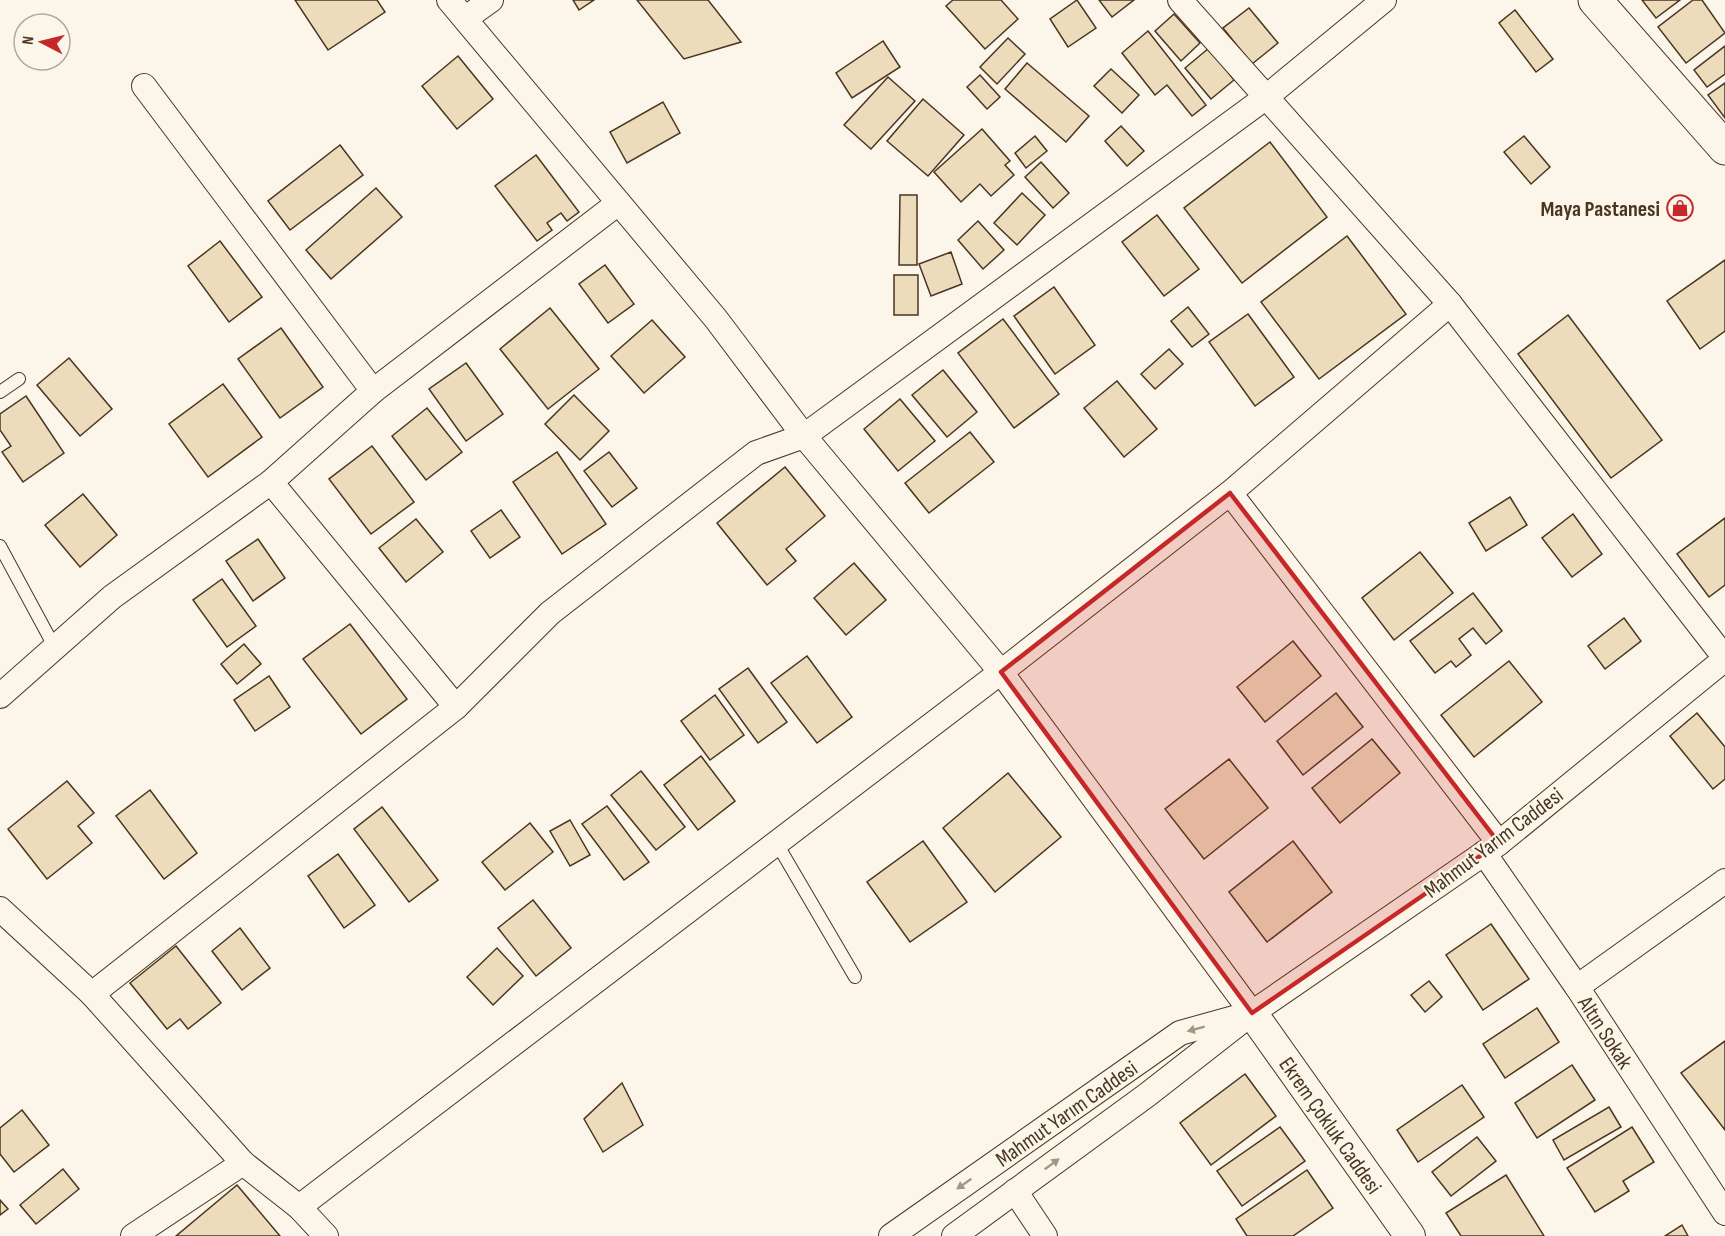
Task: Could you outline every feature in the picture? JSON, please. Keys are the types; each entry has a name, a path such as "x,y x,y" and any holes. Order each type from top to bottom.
{"main road":[{"path":"1595,0 1725,148"}],"street":[{"path":"449,0 617,204 716,319 804,435 1002,672 1252,1013"},
{"path":"466,18 491,0"},
{"path":"1180,0 1450,304 1725,658"},
{"path":"92,994 456,707 560,606 756,453 804,435 1265,98 1384,0"},
{"path":"144,87 373,391"},
{"path":"0,696 112,597 271,482 373,391 617,204"},
{"path":"299,1207 1002,672 1230,493 1450,304"},
{"path":"271,482 456,707"},
{"name":"Altın Sokak","path":"1230,493 1491,848 1576,987 1725,1214"},
{"name":"Mahmut Yarım Caddesi","path":"954,1236 1252,1013 1491,848 1725,658"},
{"path":"1576,987 1725,881"},
{"path":"2,915 92,994 243,1163 299,1207 326,1236"},
{"name":"Mahmut Yarım Caddesi","path":"891,1236 1180,1033 1252,1013"},
{"name":"Ekrem Çokluk Caddesi","path":"1252,1013 1410,1236"},
{"path":"133,1236 243,1163"},
{"path":"1015,1191 1045,1236"}],"lane":[{"path":"0,392 19,379"},
{"path":"0,546 55,648"},
{"path":"776,842 855,976"}],"highlighted area":[{"path":"1230,493 1499,843 1252,1013 1001,672"}],"building":[{"path":"295,0 377,0 385,12 328,50"},
{"path":"573,0 594,0 579,10"},
{"path":"637,0 708,0 741,42 684,59"},
{"path":"953,0 1001,0 1018,19 985,49 946,6"},
{"path":"1077,0 1096,28 1068,47 1050,19"},
{"path":"1099,0 1134,0 1112,17"},
{"path":"1642,0 1680,0 1656,18"},
{"path":"1693,0 1702,0 1725,33 1686,63 1658,27"},
{"path":"1249,8 1278,43 1252,64 1223,28"},
{"path":"1515,10 1553,59 1536,72 1499,23"},
{"path":"1174,14 1200,43 1181,61 1155,31"},
{"path":"1148,31 1206,105 1192,116 1167,85 1155,95 1122,53"},
{"path":"1008,38 1025,54 997,84 980,67"},
{"path":"883,41 900,67 852,98 836,73"},
{"path":"1725,46 1725,74 1707,87 1694,70"},
{"path":"1209,48 1234,80 1211,99 1185,68"},
{"path":"458,56 493,99 457,129 422,86"},
{"path":"1027,63 1089,116 1066,142 1005,89"},
{"path":"1111,69 1139,95 1122,113 1094,86"},
{"path":"980,75 1000,97 987,109 967,87"},
{"path":"888,77 915,101 871,149 844,125"},
{"path":"1725,83 1725,118 1708,95"},
{"path":"923,99 964,135 928,176 887,141"},
{"path":"663,102 680,133 627,163 610,132"},
{"path":"1121,126 1144,151 1127,166 1105,141"},
{"path":"982,129 1010,161 1005,165 1014,175 991,196 980,184 961,202 934,172"},
{"path":"1035,136 1047,151 1026,168 1015,153"},
{"path":"1524,136 1550,167 1531,184 1504,152"},
{"path":"1270,142 1327,217 1242,283 1184,208"},
{"path":"340,145 363,175 290,230 268,201"},
{"path":"536,155 579,212 567,221 561,213 547,223 552,230 537,241 495,186"},
{"path":"1041,162 1069,193 1053,208 1025,177"},
{"path":"376,188 402,217 331,279 306,250"},
{"path":"1022,193 1045,215 1017,245 994,223"},
{"path":"900,195 917,195 917,265 899,265"},
{"path":"1157,215 1199,269 1164,296 1122,242"},
{"path":"978,221 1004,250 983,269 958,240"},
{"path":"1347,236 1406,314 1319,379 1261,302"},
{"path":"220,241 262,297 229,322 188,266"},
{"path":"951,252 962,284 931,296 919,264"},
{"path":"1725,260 1725,331 1700,349 1667,301"},
{"path":"605,265 634,304 608,323 579,284"},
{"path":"894,275 918,275 918,315 894,315"},
{"path":"1054,287 1095,345 1055,374 1014,316"},
{"path":"1188,307 1209,334 1192,347 1171,321"},
{"path":"550,308 599,369 548,409 500,349"},
{"path":"1248,314 1294,377 1255,406 1209,342"},
{"path":"1568,315 1662,440 1611,478 1518,354"},
{"path":"1003,319 1059,394 1014,428 958,353"},
{"path":"652,320 685,357 644,393 611,356"},
{"path":"281,328 323,387 280,418 238,359"},
{"path":"1169,349 1183,364 1155,389 1141,374"},
{"path":"69,358 112,409 80,436 37,385"},
{"path":"466,363 503,414 466,441 429,389"},
{"path":"943,370 977,412 947,437 912,395"},
{"path":"1117,381 1157,429 1124,457 1084,408"},
{"path":"223,384 262,437 208,477 169,424"},
{"path":"574,395 609,431 580,460 545,424"},
{"path":"26,396 64,453 23,482 2,452 11,446 0,430 0,414"},
{"path":"900,399 935,441 898,471 864,429"},
{"path":"427,408 462,452 426,480 392,436"},
{"path":"970,432 994,462 929,513 905,483"},
{"path":"372,446 414,502 371,534 329,479"},
{"path":"557,452 606,524 562,554 513,482"},
{"path":"609,452 637,488 612,507 584,471"},
{"path":"785,467 825,516 786,549 796,561 767,585 717,523"},
{"path":"83,494 117,535 80,567 45,525"},
{"path":"1510,497 1527,525 1486,551 1469,523"},
{"path":"501,510 520,537 490,558 471,531"},
{"path":"1573,514 1602,554 1572,577 1542,538"},
{"path":"1725,518 1725,585 1709,597 1677,554"},
{"path":"416,519 443,552 406,582 379,548"},
{"path":"258,539 285,578 253,601 226,561"},
{"path":"1420,552 1453,593 1394,640 1362,598"},
{"path":"854,563 886,600 846,635 814,598"},
{"path":"222,579 256,626 227,647 193,600"},
{"path":"1473,593 1502,631 1486,644 1473,628 1459,639 1471,655 1456,667 1451,661 1435,673 1410,641"},
{"path":"1624,618 1641,641 1605,669 1588,646"},
{"path":"350,624 407,699 361,734 303,659"},
{"path":"1293,641 1321,676 1265,722 1237,687"},
{"path":"244,644 261,664 237,684 221,664"},
{"path":"807,656 852,717 817,743 771,683"},
{"path":"1509,661 1542,702 1474,757 1441,715"},
{"path":"748,668 787,722 758,743 719,689"},
{"path":"269,676 290,707 255,731 234,700"},
{"path":"1336,693 1363,727 1303,775 1277,741"},
{"path":"715,695 744,735 710,760 681,721"},
{"path":"1697,713 1725,747 1725,779 1713,789 1670,736"},
{"path":"1372,739 1400,773 1340,823 1312,788"},
{"path":"701,756 735,801 698,830 664,785"},
{"path":"1229,759 1268,808 1204,859 1165,809"},
{"path":"641,771 685,827 656,850 611,795"},
{"path":"1008,773 1061,837 995,892 943,828"},
{"path":"67,781 94,813 78,826 92,843 47,879 8,829"},
{"path":"150,790 197,853 164,879 116,816"},
{"path":"607,806 649,862 624,880 582,824"},
{"path":"382,807 438,880 409,902 354,829"},
{"path":"570,820 590,855 570,866 550,831"},
{"path":"530,823 553,852 505,890 482,862"},
{"path":"923,841 967,902 910,942 867,882"},
{"path":"1293,841 1332,892 1267,942 1229,892"},
{"path":"338,854 375,905 344,928 308,876"},
{"path":"533,900 571,948 536,976 498,928"},
{"path":"1491,924 1529,979 1483,1010 1446,955"},
{"path":"240,928 270,968 242,990 212,951"},
{"path":"176,946 221,1003 188,1029 180,1019 167,1029 130,983"},
{"path":"497,948 523,976 493,1005 467,977"},
{"path":"1429,981 1442,997 1425,1012 1411,995"},
{"path":"1537,1008 1559,1042 1505,1078 1483,1044"},
{"path":"1725,1041 1725,1130 1681,1073"},
{"path":"1572,1065 1595,1100 1537,1138 1515,1103"},
{"path":"1245,1074 1276,1116 1211,1165 1180,1123"},
{"path":"622,1083 643,1125 603,1152 584,1119"},
{"path":"1462,1085 1484,1117 1418,1162 1397,1130"},
{"path":"1609,1107 1621,1127 1564,1160 1553,1140"},
{"path":"22,1110 49,1145 14,1172 0,1154 0,1128"},
{"path":"1280,1127 1305,1161 1242,1206 1217,1171"},
{"path":"1632,1127 1654,1162 1623,1181 1629,1191 1595,1212 1567,1168"},
{"path":"1477,1137 1496,1161 1451,1196 1432,1172"},
{"path":"63,1169 79,1189 36,1224 20,1205"},
{"path":"1307,1170 1333,1208 1293,1236 1247,1236 1236,1219"},
{"path":"1506,1175 1544,1236 1461,1236 1446,1213"},
{"path":"237,1185 280,1236 176,1236"},
{"path":"0,1200 8,1209 0,1215"},
{"path":"1682,1225 1688,1236 1665,1236"}],"place":[{"name":"Maya Pastanesi","path":"1680,208"}]}
